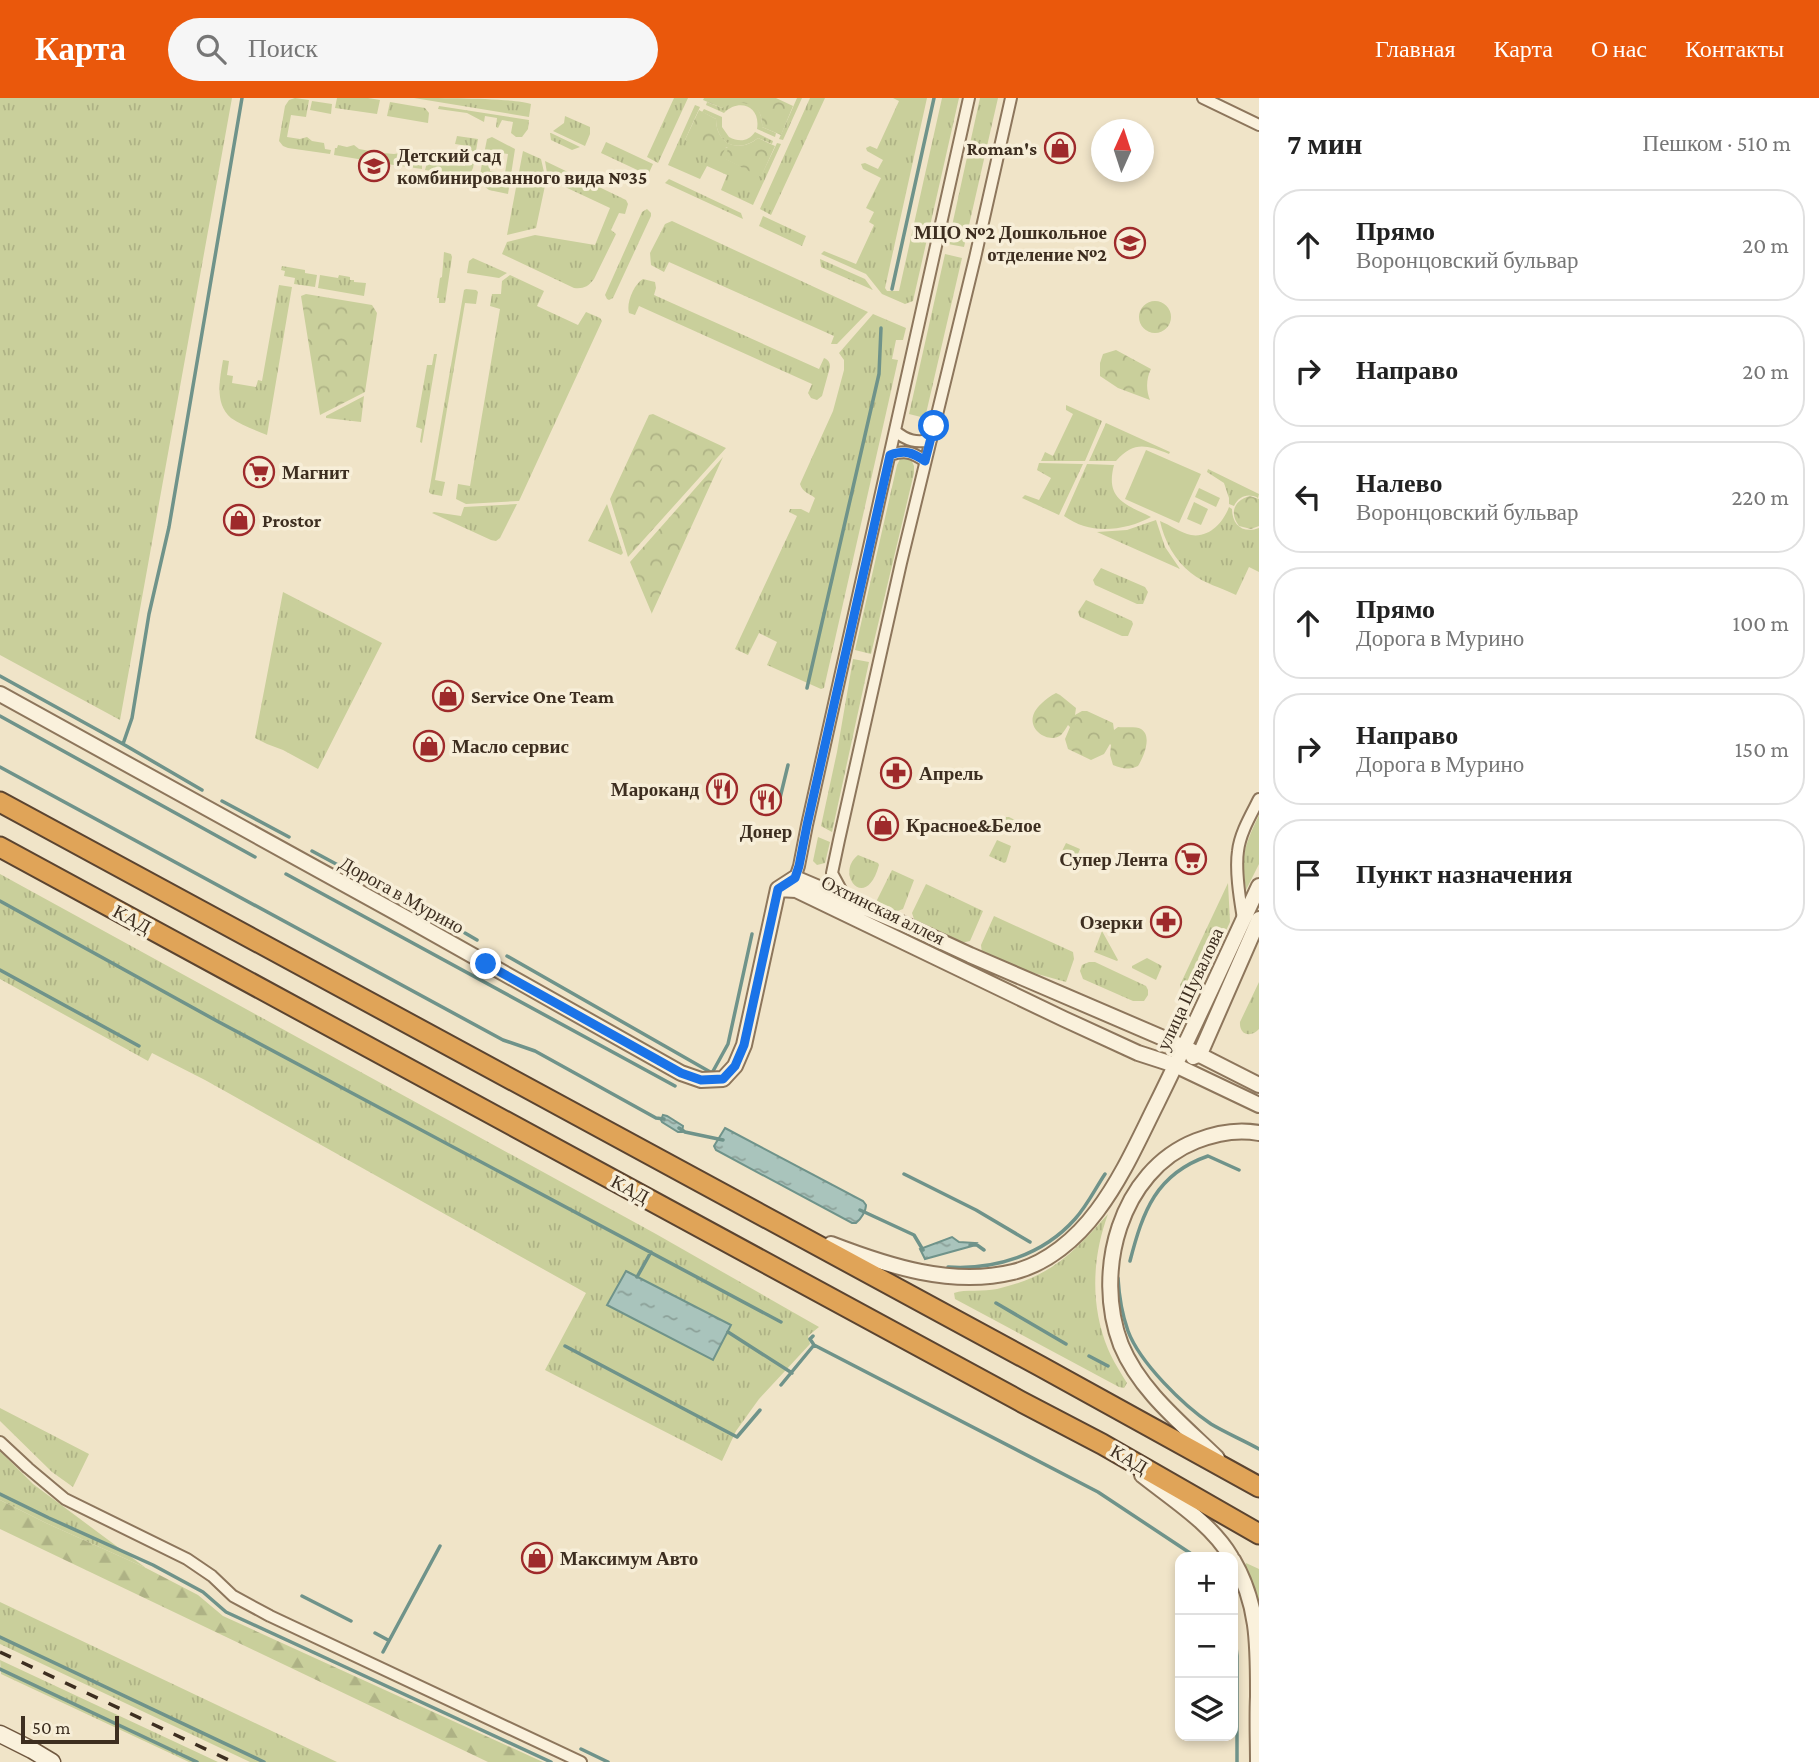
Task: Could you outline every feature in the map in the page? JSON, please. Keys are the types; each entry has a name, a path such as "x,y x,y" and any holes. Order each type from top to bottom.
{"highway":[{"name":"КАД","path":"0,802 1259,1487"},
{"name":"КАД","path":"0,847 1102,1444 1259,1534"}],"main road":[{"path":"0,1734 52,1762"}],"street":[{"path":"797,878 969,98"},
{"path":"797,878 801,874 816,881 832,873 925,461 1011,98"},
{"path":"1203,98 1259,125"},
{"path":"895,431 904,439 918,443 931,440"},
{"path":"890,455 901,451 915,454 925,461"},
{"name":"Дорога в Мурино","path":"0,694 681,1073 701,1080 723,1079 735,1066 744,1045 778,889"},
{"path":"1243,919 1238,852 1259,799"},
{"path":"832,873 846,899"},
{"name":"Охтинская аллея","path":"778,889 797,878"},
{"name":"Охтинская аллея","path":"797,878 1200,1054 1259,1085"},
{"name":"Охтинская аллея","path":"797,878 1089,1030 1138,1053 1175,1065 1259,1105"},
{"name":"улица Шувалова","path":"1175,1065 1259,886"},
{"name":"улица Шувалова","path":"1175,1065 1200,1054 1259,919"},
{"path":"775,1223 847,1250 928,1274 975,1278 1015,1272 1035,1264 1074,1238 1098,1210 1129,1159 1175,1065"},
{"path":"1226,1468 1138,1376 1122,1345 1114,1320 1110,1269 1116,1239 1137,1189 1149,1172 1187,1144 1211,1135 1229,1132 1259,1133"},
{"path":"0,1442 65,1499 187,1559 212,1576 233,1596 251,1606 581,1762"},
{"path":"1102,1444 1196,1519 1228,1552"},
{"path":"1238,1569 1252,1604 1257,1633 1258,1762"}],"green space":[{"path":"0,98 232,98 120,720 0,655"},
{"path":"337,98 380,100 377,114 335,108"},
{"path":"414,98 493,99 531,104 529,117"},
{"path":"674,98 688,98 658,163 647,157"},
{"path":"776,98 793,106 781,135 762,127 759,112 750,104 736,103 722,108 703,100"},
{"path":"797,98 802,98 783,140 779,139"},
{"path":"810,98 825,98 771,215 760,209"},
{"path":"893,98 927,98 885,288 887,291 899,291 942,98 959,98 913,301 905,304 882,294 866,274 821,254 824,251 856,264 874,225 869,222 874,212 866,208 881,178 863,169 861,164 878,169 883,160 866,148 870,146 877,149 899,101"},
{"path":"980,98 998,98 964,247 948,244"},
{"path":"736,99 752,103 761,115 762,127 776,133 775,137 757,129 756,115 748,107 736,106 724,113 706,105 707,102 722,108"},
{"path":"289,100 309,100 306,117 291,115 287,137 307,137 312,141 324,143 325,149 331,150 330,154 288,148 279,141 285,106"},
{"path":"312,101 332,104 331,114 310,110"},
{"path":"390,102 425,108 429,113 428,123 387,116"},
{"path":"695,105 700,107 685,140 729,148 726,159 761,176 777,143 781,144 753,205 721,190 727,175 707,166 700,179 668,165"},
{"path":"439,106 529,120 528,129 522,137 516,137 511,133 513,122 502,120 498,128 497,118 485,116 484,122 467,113 438,109"},
{"path":"704,109 722,117 722,127 729,137 743,140 755,132 773,141 772,144 758,138 743,145 730,144 720,135 716,119 702,112"},
{"path":"699,110 716,119 720,135 730,144 743,145 758,138 775,146 761,177 725,159 726,147 721,157 685,140"},
{"path":"565,116 590,127 585,146 553,131 564,123"},
{"path":"550,133 580,147 572,150 551,140"},
{"path":"457,136 478,139 470,174 463,176 425,170 430,160 447,160 451,164 465,166 468,146 455,144"},
{"path":"492,137 515,149 508,194 489,190 479,182 482,163 490,164 490,171 505,173 508,154 493,152 491,160 483,159 487,139"},
{"path":"606,142 653,164 648,175 601,153"},
{"path":"338,145 354,145 370,151 376,162 334,155"},
{"path":"523,151 541,159 546,181 536,228 507,235"},
{"path":"383,153 400,153 416,158 422,169 380,163"},
{"path":"545,161 626,200 628,204 625,214 619,213 611,230 616,234 594,279 583,288 574,288 502,254 507,242 535,235 595,245 610,208 548,179"},
{"path":"669,179 741,213 743,219 665,183"},
{"path":"647,209 651,216 613,298 609,300 605,295 642,212"},
{"path":"763,216 806,236 802,246 759,226"},
{"path":"672,221 868,312 837,344 831,344 834,336 669,262 664,272 651,265 650,253 665,224"},
{"path":"444,252 452,257 445,303 439,303 437,298"},
{"path":"945,254 962,258 925,418 909,414"},
{"path":"473,258 507,273 499,278 467,273 469,261"},
{"path":"820,259 865,279 873,290 821,267"},
{"path":"282,266 317,275 315,287 294,284 295,278 284,276"},
{"path":"320,275 338,278 339,275 350,277 354,282 366,283 364,296 318,288"},
{"path":"510,275 544,291 537,306 578,325 586,312 602,321 519,501 466,504 456,499 458,484 470,486 500,309 490,306 492,294 501,294 502,281"},
{"path":"643,279 655,282 654,295 819,369 824,358 826,359 830,367 822,396 817,400 811,398 808,393 812,384 639,306 635,315 629,313 632,294"},
{"path":"279,285 292,287 267,435 231,418 222,406 220,383 223,360 229,361 227,375 233,376 232,383 256,387 258,380 262,381"},
{"path":"466,289 478,292 476,304 465,303 435,480 445,482 442,496 429,492"},
{"path":"306,294 372,305 377,313 365,392 320,415 301,296"},
{"path":"1155,301 1166,306 1171,317 1166,328 1155,333 1144,328 1139,317 1144,306"},
{"path":"873,314 906,328 903,340 896,340 892,359 898,360 824,688 821,689 767,665 777,642 759,633 748,655 735,649 797,516 789,512 790,509 801,509 809,513 815,498 804,491 800,484 833,411 844,370 844,360 839,353"},
{"path":"1116,350 1151,369 1147,385 1150,400 1118,388 1100,376 1103,354"},
{"path":"434,354 437,354 422,443 422,429 416,427 427,365 432,365"},
{"path":"364,396 361,422 326,418 326,416"},
{"path":"1066,405 1102,421 1085,461 1041,461 1045,452 1053,456 1073,414 1066,410"},
{"path":"653,414 726,448 628,557 610,499 649,415"},
{"path":"1106,423 1170,452 1169,454 1154,448 1141,447 1129,450 1116,461 1089,461"},
{"path":"1146,450 1201,474 1179,523 1125,499"},
{"path":"723,457 652,613 652,614 630,562"},
{"path":"900,459 911,459 914,473 871,654 855,650 897,465"},
{"path":"1039,463 1083,464 1059,515 1022,498 1025,495 1039,500 1051,478 1037,470"},
{"path":"1087,464 1114,465 1112,486 1119,499 1151,517 1136,524 1101,529 1081,525 1064,516"},
{"path":"1208,469 1259,494 1258,498 1247,496 1238,500 1234,506 1229,504 1224,483 1207,472"},
{"path":"1199,488 1220,498 1216,507 1195,497"},
{"path":"1250,496 1259,499 1259,526 1251,529 1239,526 1234,516 1237,504"},
{"path":"1194,502 1208,509 1201,525 1187,519"},
{"path":"517,504 496,541 432,513 461,516 464,507"},
{"path":"607,504 623,553 621,555 588,541"},
{"path":"1229,507 1240,527 1248,530 1259,528 1259,572 1249,567 1236,595 1201,580 1185,568 1171,550 1160,521 1187,534 1204,534 1219,524"},
{"path":"1156,520 1165,547 1180,569 1097,532 1127,530"},
{"path":"1101,568 1145,587 1148,592 1143,604 1137,604 1095,585 1093,580"},
{"path":"283,592 382,643 318,769 255,738"},
{"path":"1086,600 1132,621 1128,636 1122,636 1080,617 1078,612"},
{"path":"853,659 869,662 832,832 821,826"},
{"path":"1056,693 1076,708 1075,715 1087,711 1113,723 1114,730 1118,727 1136,728 1145,732 1147,742 1138,766 1126,768 1113,765 1110,744 1104,754 1091,760 1068,749 1065,739 1070,727 1068,725 1061,735 1055,738 1043,736 1037,731 1033,719 1035,711"},
{"path":"1259,815 1259,864 1246,890 1245,851"},
{"path":"1006,817 1021,823 1019,831 1016,833 1003,827"},
{"path":"818,837 830,842 825,863 817,865 813,861"},
{"path":"997,840 1011,846 1004,863 989,856"},
{"path":"1066,843 1080,849 1076,859 1061,853"},
{"path":"858,855 879,865 873,879 867,886 860,888 851,879 849,871 851,863"},
{"path":"892,870 914,880 903,909 895,912 875,904"},
{"path":"0,874 656,1234 819,1327 808,1336 810,1344 759,1399 736,1431 722,1461 545,1370 586,1293 205,1080 152,1053 148,1061 0,979"},
{"path":"1228,883 1230,922 1194,1001 1187,999 1181,994 1180,985"},
{"path":"926,884 983,911 970,941 961,943 915,922 912,913"},
{"path":"994,916 1073,952 1074,959 1066,982 1012,967 982,954 981,945"},
{"path":"1102,931 1118,960 1117,961 1094,952"},
{"path":"1147,958 1162,966 1156,980 1132,968"},
{"path":"1095,962 1146,986 1148,995 1144,1001 1133,1001 1083,979 1080,971 1082,965"},
{"path":"1259,982 1259,1029 1253,1034 1246,1034 1241,1030 1240,1022"},
{"path":"1108,1214 1096,1264 1096,1299 1108,1349 1127,1383 1124,1388 955,1299 954,1293 997,1289 1047,1270 1072,1252"},
{"path":"0,1408 89,1454 73,1487 52,1472 0,1421"},
{"path":"0,1451 33,1484 146,1568 0,1500"},
{"path":"0,1500 198,1595 223,1616 543,1762 488,1762 0,1529"},
{"path":"1246,1563 1259,1569 1259,1605 1245,1566"},
{"path":"0,1602 337,1762 250,1762 0,1644"},
{"path":"0,1660 218,1762 189,1762 1,1674"}],"water":[{"path":"663,1115 683,1126 682,1132 662,1122"},
{"path":"725,1128 863,1201 866,1207 861,1217 856,1223 852,1223 716,1150 714,1146"},
{"path":"952,1237 959,1242 976,1243 925,1259 920,1249"},
{"path":"626,1271 731,1325 713,1360 607,1305"}],"waterway":[{"path":"123,744 132,718 149,614 169,527 242,98"},
{"path":"892,289 934,98"},
{"path":"807,688 879,374 881,328"},
{"path":"0,676 202,790"},
{"path":"0,716 255,857"},
{"path":"779,802 788,765"},
{"path":"0,767 503,1040 535,1051 656,1118 664,1119"},
{"path":"222,801 289,837"},
{"path":"312,851 401,899"},
{"path":"286,874 675,1086"},
{"path":"0,901 217,1021 781,1322"},
{"path":"426,912 442,921"},
{"path":"465,933 477,940"},
{"path":"507,956 712,1073 728,1044 752,934"},
{"path":"0,970 139,1046"},
{"path":"679,1128 685,1132 723,1140"},
{"path":"1130,1261 1140,1226 1154,1196 1176,1173 1208,1156 1239,1170"},
{"path":"904,1174 976,1210 1030,1242"},
{"path":"948,1267 1000,1263 1033,1251 1062,1232 1079,1214 1105,1174"},
{"path":"860,1210 914,1235 923,1250"},
{"path":"970,1245 977,1245 984,1250"},
{"path":"637,1277 651,1252"},
{"path":"1118,1278 1128,1331 1152,1369 1200,1416 1259,1449"},
{"path":"996,1303 1066,1344"},
{"path":"728,1332 792,1373"},
{"path":"813,1336 810,1339 814,1345"},
{"path":"781,1385 814,1345 1098,1492 1188,1552"},
{"path":"565,1346 737,1437 760,1410"},
{"path":"1089,1356 1108,1366"},
{"path":"0,1494 153,1565 203,1592 226,1612 551,1762"},
{"path":"383,1652 440,1546"},
{"path":"302,1596 351,1621"},
{"path":"375,1633 388,1640"},
{"path":"0,1637 264,1762"},
{"path":"0,1669 197,1762"},
{"path":"1237,1678 1237,1762"},
{"path":"581,1749 608,1762"}],"railway":[{"path":"0,1652 233,1762"}],"place":[{"name":"Roman's","path":"1060,148"},
{"name":"Детский сад комбинированного вида №35","path":"374,166"},
{"name":"МЦО №2 Дошкольное отделение №2","path":"1130,243"},
{"name":"Магнит","path":"259,472"},
{"name":"Prostor","path":"239,520"},
{"name":"Service One Team","path":"448,696"},
{"name":"Масло сервис","path":"429,746"},
{"name":"Апрель","path":"896,773"},
{"name":"Мароканд","path":"722,789"},
{"name":"Донер","path":"766,800"},
{"name":"Красное&Белое","path":"883,825"},
{"name":"Супер Лента","path":"1191,859"},
{"name":"Озерки","path":"1166,922"},
{"name":"Максимум Авто","path":"537,1558"}],"route":[{"path":"486,964 681,1073 701,1080 723,1079 735,1066 744,1045 778,889 795,878 799,866 890,455 901,451 915,454 925,461 934,426"}]}
